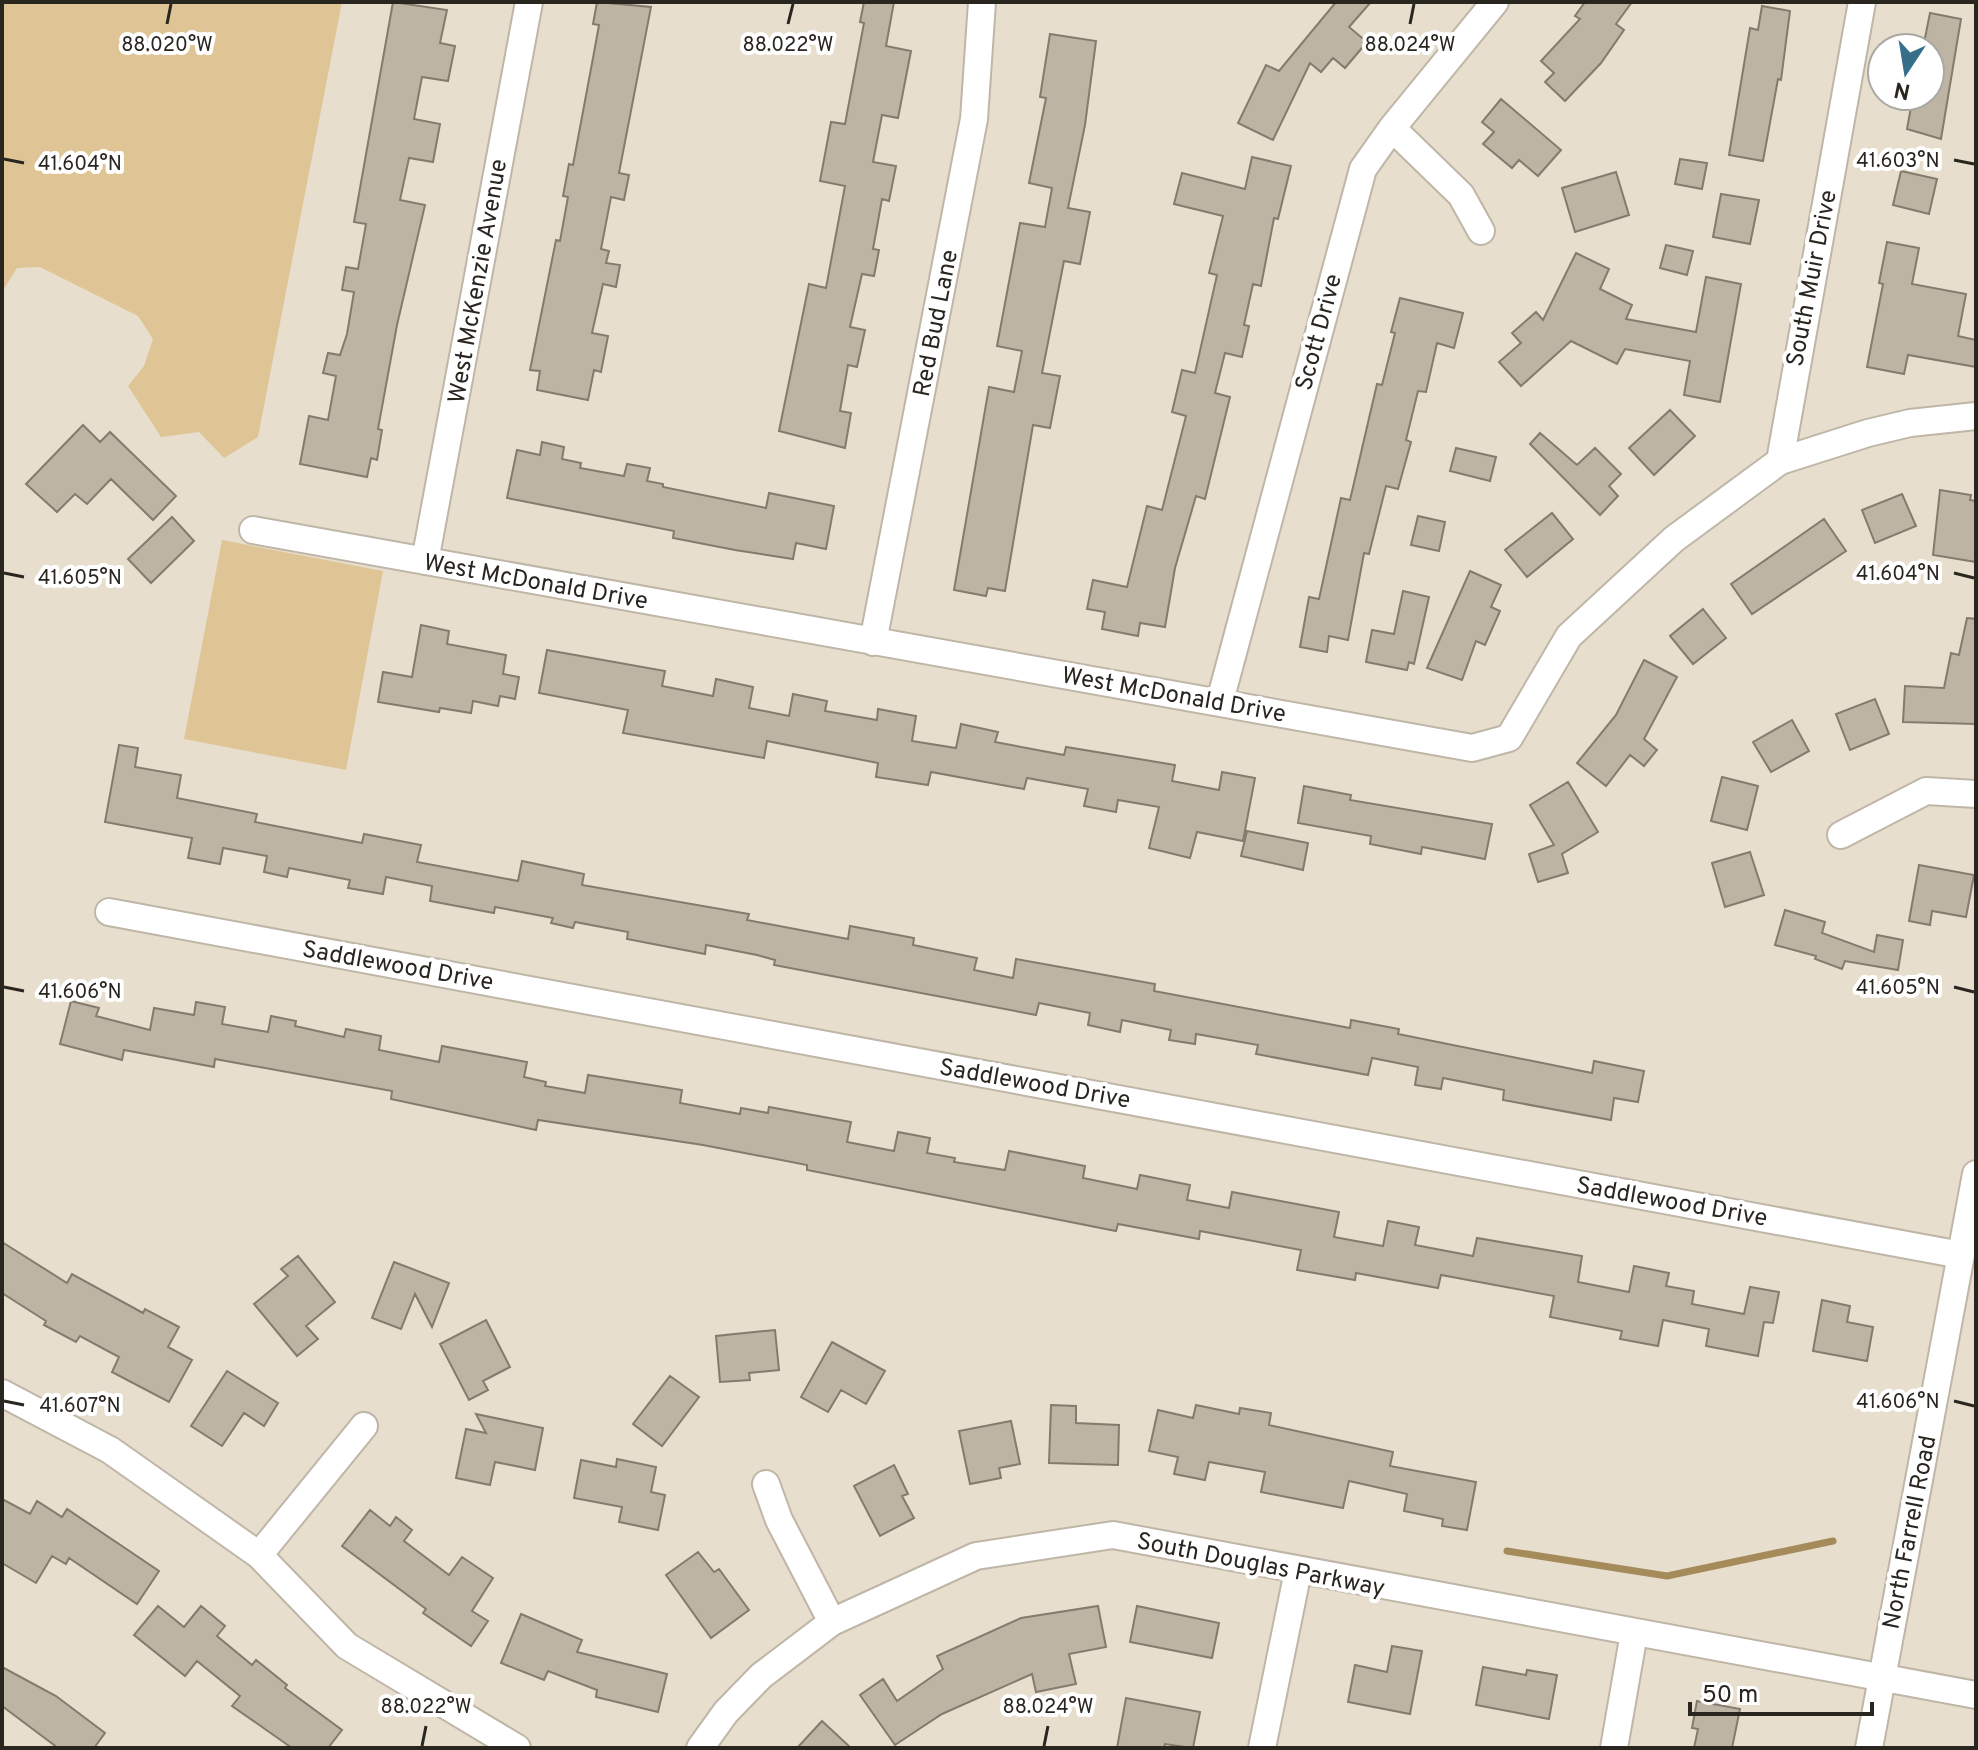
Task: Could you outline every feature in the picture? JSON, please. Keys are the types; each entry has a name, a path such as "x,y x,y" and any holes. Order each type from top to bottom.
{"street":[{"name":"West McKenzie Avenue","path":"425,561 529,2"},
{"name":"Red Bud Lane","path":"873,642 974,119 982,2"},
{"name":"Scott Drive","path":"1220,701 1363,169 1392,128 1495,2"},
{"name":"South Muir Drive","path":"1780,461 1862,2"},
{"path":"1392,128 1461,195 1481,231"},
{"name":"West McDonald Drive","path":"253,530 1472,748 1509,738 1569,636 1674,539 1780,461 1910,423 1976,416"},
{"path":"1841,835 1926,791 1976,794"},
{"name":"Saddlewood Drive","path":"109,912 1961,1255"},
{"name":"North Farrell Road","path":"1869,1748 1976,1174"},
{"path":"2,1393 110,1450 259,1555 347,1646 517,1748"},
{"path":"259,1555 364,1426"},
{"path":"766,1484 779,1520 832,1622"},
{"name":"South Douglas Parkway","path":"700,1748 726,1712 761,1676 832,1622 976,1556 1113,1535 1976,1695"},
{"path":"1262,1748 1298,1571"},
{"path":"1614,1748 1634,1633"}],"shaded area":[{"path":"2,2 342,2 258,437 224,458 199,432 161,437 128,386 144,366 153,339 138,316 40,267 17,268 2,292"},
{"path":"222,540 383,571 346,770 184,739"}],"building":[{"path":"393,2 447,10 440,43 455,46 448,81 422,77 414,119 440,124 433,162 409,158 400,200 425,205 397,325 378,429 382,430 377,460 371,458 367,477 300,464 309,416 328,420 336,376 323,373 328,353 340,355 347,334 354,292 342,290 346,267 358,269 366,224 354,222"},
{"path":"597,2 651,7 619,173 629,175 624,200 611,197 601,249 609,251 606,263 620,265 616,287 603,284 592,333 608,336 601,372 594,370 588,400 537,390 540,371 530,370 556,240 560,241 568,197 563,196 569,164 573,165 599,25 593,24"},
{"path":"864,2 894,2 886,46 911,51 898,118 882,115 873,162 896,166 889,201 882,199 873,249 879,250 874,276 862,274 850,327 865,330 857,367 848,365 840,411 851,413 845,448 779,431 809,284 826,288 845,186 820,181 831,122 845,124 864,23 860,22"},
{"path":"1336,2 1371,2 1349,27 1367,42 1345,68 1333,58 1321,72 1310,63 1273,140 1238,123 1266,65 1279,71"},
{"path":"1585,2 1632,2 1616,24 1624,30 1601,63 1565,101 1545,82 1554,73 1541,61 1580,19 1575,16"},
{"path":"1762,6 1790,11 1781,80 1778,79 1763,161 1729,155 1750,28 1758,30"},
{"path":"1930,13 1961,19 1946,109 1946,32 1926,32"},
{"path":"1050,34 1096,41 1085,125 1068,208 1090,212 1080,264 1064,261 1042,373 1060,376 1050,428 1033,425 1005,591 988,588 986,596 954,590 989,387 1014,392 1022,351 997,346 1020,223 1045,227 1052,188 1029,183 1046,98 1040,97"},
{"path":"1501,99 1561,150 1538,176 1519,160 1512,168 1483,144 1494,132 1482,122"},
{"path":"1910,112 1946,112 1941,139 1907,129"},
{"path":"1252,157 1291,166 1278,219 1274,218 1261,286 1253,284 1244,325 1249,326 1242,357 1225,353 1215,393 1230,397 1205,499 1196,496 1175,568 1165,627 1140,623 1138,636 1102,629 1105,612 1087,609 1093,580 1127,587 1147,506 1162,510 1186,416 1172,412 1182,370 1195,373 1217,275 1209,273 1223,216 1174,204 1182,173 1245,189"},
{"path":"1680,159 1707,163 1702,189 1675,184"},
{"path":"1901,171 1937,179 1929,214 1893,205"},
{"path":"1616,172 1629,215 1575,232 1562,188"},
{"path":"1721,194 1759,200 1750,244 1713,237"},
{"path":"1887,242 1919,248 1912,284 1966,294 1958,336 1976,340 1976,367 1908,355 1904,374 1867,367 1883,284 1879,283"},
{"path":"1666,245 1693,251 1687,275 1660,268"},
{"path":"1576,253 1609,269 1600,289 1632,305 1626,319 1696,332 1706,277 1741,284 1720,402 1684,395 1690,361 1625,349 1617,364 1571,341 1521,386 1499,362 1521,343 1512,333 1536,312 1543,320"},
{"path":"1400,298 1463,313 1454,348 1437,343 1426,392 1418,391 1406,440 1411,442 1398,489 1386,486 1369,554 1364,553 1348,640 1329,636 1327,652 1300,647 1309,597 1319,599 1341,498 1350,500 1377,384 1382,385 1395,333 1391,332"},
{"path":"1670,410 1695,436 1654,475 1629,448"},
{"path":"83,425 100,442 110,432 176,496 153,520 111,479 87,504 75,494 57,512 26,484"},
{"path":"1540,433 1577,465 1595,448 1621,474 1609,486 1618,496 1600,515 1530,444"},
{"path":"542,442 564,447 562,459 581,463 580,468 624,476 627,464 650,468 647,481 663,484 663,487 766,508 769,493 834,506 826,549 796,543 793,559 735,550 673,538 674,531 507,498 517,450 540,455"},
{"path":"1456,448 1496,457 1490,481 1450,471"},
{"path":"1940,490 1971,495 1970,500 1976,501 1976,562 1933,555"},
{"path":"1902,494 1916,526 1875,543 1862,510"},
{"path":"1552,513 1573,539 1527,577 1505,550"},
{"path":"1418,516 1445,522 1439,551 1411,545"},
{"path":"172,517 194,541 151,583 128,559"},
{"path":"1824,519 1846,551 1752,614 1731,584"},
{"path":"1470,571 1501,585 1491,607 1500,611 1485,645 1476,641 1462,680 1427,668"},
{"path":"1403,591 1429,597 1414,664 1409,662 1407,670 1366,662 1372,630 1394,634"},
{"path":"1703,609 1726,638 1693,664 1670,636"},
{"path":"1967,618 1976,619 1976,724 1903,722 1905,686 1944,688 1951,653 1959,655"},
{"path":"421,625 449,631 447,644 506,655 503,674 519,677 515,699 500,696 498,706 473,701 471,713 440,708 439,712 378,702 383,672 412,677"},
{"path":"547,650 665,671 662,686 713,696 716,679 753,687 749,708 789,716 793,694 827,701 825,711 877,720 878,709 916,716 912,741 956,748 961,724 998,732 995,742 1064,755 1066,747 1175,765 1172,781 1219,790 1222,772 1255,778 1243,841 1197,832 1190,858 1149,848 1159,807 1118,800 1116,812 1084,806 1088,789 1027,778 1024,789 931,772 928,785 876,777 878,763 767,741 764,758 623,733 628,710 539,693"},
{"path":"1644,660 1677,677 1644,739 1657,750 1644,766 1630,755 1606,786 1577,763 1616,715"},
{"path":"1875,699 1889,734 1850,750 1836,714"},
{"path":"1792,720 1809,751 1771,772 1753,742"},
{"path":"119,745 138,748 135,767 181,775 177,798 257,814 255,822 362,843 364,834 421,845 417,862 518,881 522,861 584,874 582,885 749,914 747,920 848,939 850,926 914,938 913,945 977,958 974,970 1013,978 1016,959 1155,984 1154,991 1350,1028 1351,1020 1399,1029 1398,1034 1592,1073 1594,1061 1644,1071 1638,1102 1614,1098 1611,1120 1503,1100 1504,1090 1443,1078 1441,1089 1415,1085 1418,1067 1372,1058 1368,1075 1256,1054 1258,1045 1196,1034 1195,1044 1169,1040 1171,1030 1122,1020 1120,1032 1088,1025 1090,1013 1039,1003 1036,1015 774,965 775,960 706,945 705,954 627,939 628,932 575,922 573,928 551,923 553,918 495,907 494,913 430,901 432,886 386,877 383,894 348,888 350,880 289,868 287,877 264,872 267,856 223,848 220,864 188,858 192,838 105,822"},
{"path":"1722,777 1758,786 1747,830 1711,821"},
{"path":"1568,782 1598,832 1562,854 1568,873 1538,882 1529,854 1554,845 1530,805"},
{"path":"1304,786 1351,795 1350,800 1492,824 1485,859 1422,847 1421,854 1370,844 1371,836 1298,823"},
{"path":"1247,831 1308,843 1303,870 1241,856"},
{"path":"1750,852 1764,895 1725,907 1712,863"},
{"path":"1919,865 1974,875 1966,917 1932,911 1930,925 1909,921"},
{"path":"1785,910 1825,922 1822,933 1874,952 1877,935 1903,940 1898,970 1845,961 1842,969 1815,959 1816,956 1775,945"},
{"path":"71,1001 99,1008 96,1016 150,1030 154,1008 194,1015 196,1002 225,1007 222,1024 268,1032 271,1016 296,1021 295,1026 344,1037 346,1029 381,1036 379,1050 439,1062 442,1046 527,1062 524,1077 546,1082 545,1086 585,1093 588,1075 682,1090 680,1103 740,1114 741,1108 768,1113 769,1107 851,1122 847,1142 894,1151 898,1132 930,1138 927,1153 955,1158 954,1162 1005,1170 1009,1151 1085,1166 1083,1178 1137,1189 1140,1175 1190,1185 1187,1200 1229,1208 1232,1192 1339,1212 1334,1237 1383,1246 1388,1221 1419,1227 1415,1245 1473,1256 1477,1238 1582,1256 1578,1282 1629,1292 1634,1266 1669,1273 1666,1286 1694,1291 1692,1304 1744,1314 1750,1287 1779,1292 1773,1323 1764,1322 1758,1356 1706,1346 1709,1329 1663,1320 1658,1346 1620,1339 1622,1331 1550,1317 1554,1296 1441,1275 1438,1288 1356,1273 1355,1280 1297,1270 1301,1250 1200,1231 1199,1239 1118,1224 1116,1231 807,1170 807,1165 703,1145 538,1120 536,1130 391,1099 392,1091 215,1059 214,1067 124,1050 122,1060 60,1044"},
{"path":"2,1242 67,1283 72,1274 143,1313 145,1309 179,1327 168,1347 192,1360 169,1402 112,1372 119,1357 80,1336 76,1342 44,1325 46,1321 2,1293"},
{"path":"298,1256 335,1302 306,1326 318,1339 297,1356 254,1304 288,1276 281,1269"},
{"path":"394,1262 449,1283 432,1327 415,1294 401,1329 372,1318"},
{"path":"1822,1300 1850,1306 1847,1322 1873,1327 1867,1361 1813,1351"},
{"path":"486,1320 510,1367 483,1381 488,1390 469,1400 440,1344"},
{"path":"775,1330 779,1370 749,1373 750,1380 720,1382 716,1336"},
{"path":"832,1342 885,1371 866,1404 841,1390 828,1412 801,1397"},
{"path":"227,1371 278,1403 264,1426 244,1413 222,1446 191,1426"},
{"path":"670,1376 699,1397 662,1446 633,1424"},
{"path":"1051,1405 1076,1406 1076,1423 1119,1425 1118,1465 1049,1463"},
{"path":"1196,1405 1239,1414 1240,1408 1271,1413 1269,1425 1393,1452 1390,1466 1476,1482 1467,1530 1442,1526 1443,1519 1404,1511 1407,1494 1349,1481 1343,1508 1261,1492 1265,1472 1209,1462 1205,1480 1174,1474 1178,1457 1149,1451 1158,1410 1193,1418"},
{"path":"476,1414 543,1428 535,1470 495,1462 490,1485 456,1478 466,1429 486,1433"},
{"path":"1011,1421 1020,1464 999,1468 1001,1478 970,1484 959,1431"},
{"path":"617,1459 656,1467 651,1492 665,1495 658,1530 619,1522 622,1507 574,1498 581,1460 616,1467"},
{"path":"894,1465 908,1494 902,1496 914,1518 880,1536 854,1486"},
{"path":"2,1499 30,1514 37,1501 62,1517 67,1509 159,1571 137,1604 69,1558 66,1564 52,1556 36,1583 2,1563"},
{"path":"370,1510 390,1526 396,1517 412,1530 404,1541 449,1575 462,1557 493,1578 472,1611 488,1621 471,1646 423,1613 426,1609 342,1546"},
{"path":"698,1552 714,1572 719,1569 749,1610 711,1638 666,1575"},
{"path":"158,1606 184,1627 201,1606 225,1626 217,1636 252,1665 256,1660 287,1685 285,1688 342,1730 328,1748 292,1748 232,1706 240,1696 197,1661 185,1676 134,1635"},
{"path":"1098,1606 1106,1647 1069,1654 1076,1684 1036,1692 1032,1674 942,1714 895,1745 860,1695 883,1679 897,1701 943,1669 937,1656 1021,1618"},
{"path":"1137,1606 1219,1623 1212,1658 1130,1642"},
{"path":"521,1614 582,1640 577,1652 667,1674 658,1712 596,1697 597,1690 548,1671 544,1680 501,1663"},
{"path":"1392,1646 1422,1651 1410,1714 1348,1702 1355,1665 1387,1672"},
{"path":"2,1667 56,1696 105,1733 94,1748 58,1748 2,1706"},
{"path":"1483,1667 1526,1675 1527,1670 1557,1675 1549,1719 1476,1705"},
{"path":"1126,1698 1200,1712 1193,1748 1165,1744 1164,1748 1117,1748"},
{"path":"1697,1701 1740,1709 1732,1748 1694,1748 1698,1729 1692,1728"},
{"path":"822,1721 851,1748 797,1748"}],"waterway":[{"path":"1507,1551 1667,1576 1833,1541"}]}
